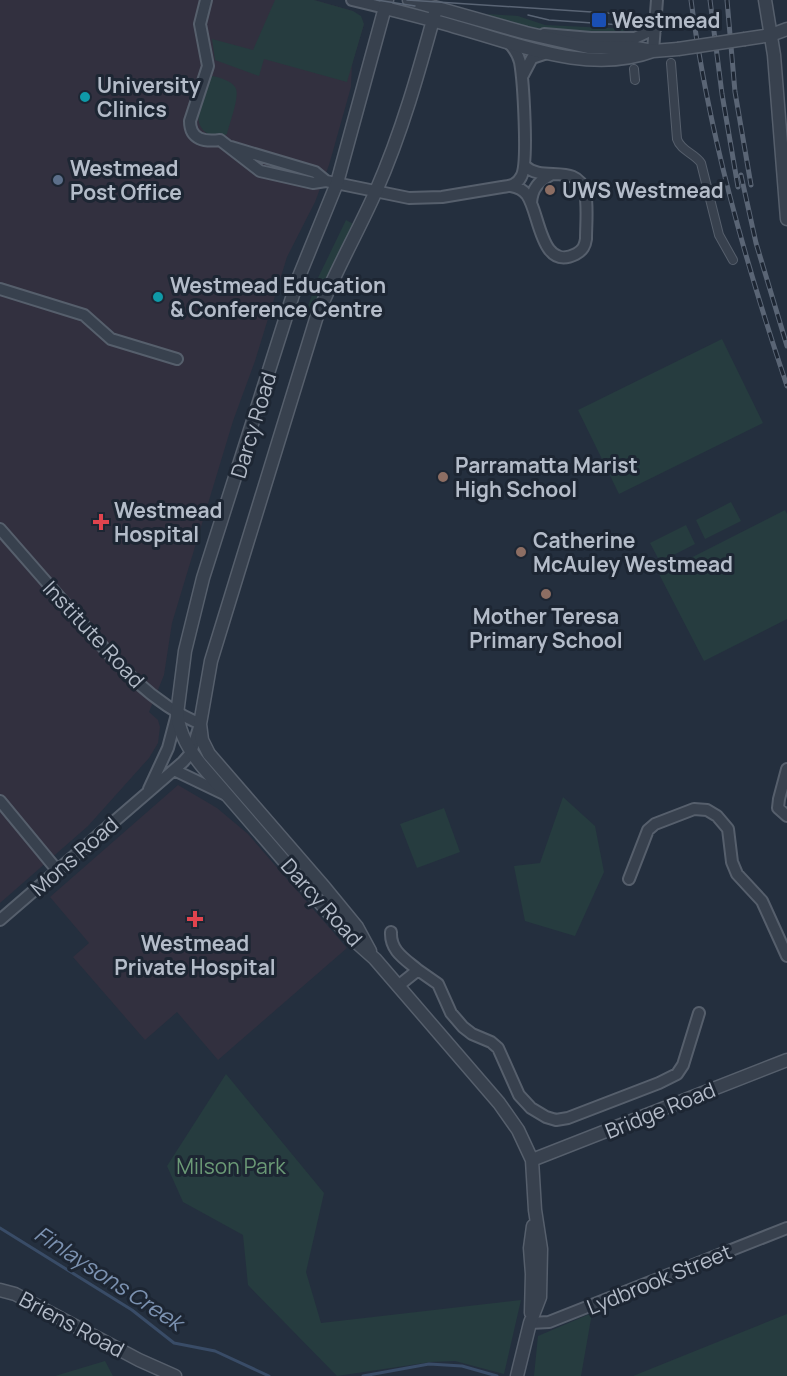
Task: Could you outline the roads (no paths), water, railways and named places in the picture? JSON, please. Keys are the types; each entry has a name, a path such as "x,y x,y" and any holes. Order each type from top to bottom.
{"street":[{"path":"206,0 200,24 208,66 190,126 194,135 201,141 220,141 260,171 313,183 332,182 409,198 425,198 511,186 520,180 525,166 522,78 518,54 508,42"},
{"path":"352,0 386,4 588,47 636,48 653,51 678,49 771,35 787,29"},
{"path":"409,0 435,15 508,42 547,52 586,59 608,59 635,58 653,51"},
{"path":"653,51 657,0"},
{"path":"765,0 771,35 787,219"},
{"name":"Darcy Road","path":"386,4 332,182 298,279 203,578 185,651 177,714 181,734 191,753 348,935 375,959 499,1103 518,1130 532,1161 535,1210 541,1249 541,1280 540,1297 530,1323 517,1376"},
{"name":"Darcy Road","path":"375,959 357,927 209,754 202,740 200,724 210,661 313,327 327,291 376,192 402,127 435,15"},
{"path":"526,33 558,34 591,39 635,38 656,28"},
{"path":"522,78 532,58 547,52"},
{"path":"671,63 677,139 679,145 697,158 701,164 719,235 733,260"},
{"path":"634,69 635,80"},
{"path":"511,186 524,192 531,203 549,251 560,257 567,257 582,250 586,239 584,189 575,177 569,174 534,173 525,166"},
{"path":"531,203 531,196 537,184 553,174"},
{"path":"0,289 84,315 111,339 177,359"},
{"name":"Institute Road","path":"0,529 120,667 147,692 177,714 200,724"},
{"name":"Mons Road","path":"147,792 168,748 177,714"},
{"name":"Mons Road","path":"0,920 174,770 191,753 200,724"},
{"path":"787,769 778,808 787,816"},
{"path":"174,770 227,795"},
{"path":"0,801 57,870"},
{"path":"629,879 648,830 656,824 694,809 707,810 717,816 728,829 732,862 737,874 762,901 787,956"},
{"path":"268,822 271,837 293,871"},
{"path":"391,932 393,946 397,952 438,984 451,1013 463,1028 492,1042 498,1048 515,1087 525,1102 546,1117 556,1120 592,1110 677,1074 683,1065 699,1013"},
{"path":"398,986 418,970"},
{"name":"Bridge Road","path":"532,1161 787,1060"},
{"name":"Lydbrook Street","path":"530,1323 549,1322 787,1228"},
{"name":"Briens Road","path":"0,1290 15,1294 139,1360 175,1376"}],"waterway":[{"name":"Finlaysons Creek","path":"0,1228 132,1310 174,1343 215,1351 269,1376"},
{"name":"Finlaysons Creek","path":"363,1376 429,1364 462,1366 497,1376"}],"tram line":[{"path":"377,0 415,6"},
{"path":"407,0 622,14"},
{"path":"528,15 549,20 622,25"}],"railway":[{"path":"691,0 698,49 718,147 743,243 787,386"},
{"path":"710,0 722,94 738,187"},
{"path":"727,0 735,92 751,185"},
{"path":"741,175 756,243 787,346"}],"place":[{"name":"Westmead","path":"599,20"},
{"name":"University Clinics","path":"85,97"},
{"name":"Westmead Post Office","path":"58,180"},
{"name":"UWS Westmead","path":"550,190"},
{"name":"Westmead Education & Conference Centre","path":"158,297"},
{"name":"Parramatta Marist High School","path":"443,477"},
{"name":"Westmead Hospital","path":"101,522"},
{"name":"Catherine McAuley Westmead","path":"521,552"},
{"name":"Mother Teresa Primary School","path":"546,594"},
{"name":"Westmead Private Hospital","path":"195,919"}],"park label":[{"name":"Milson Park","path":"231,1166"}]}
